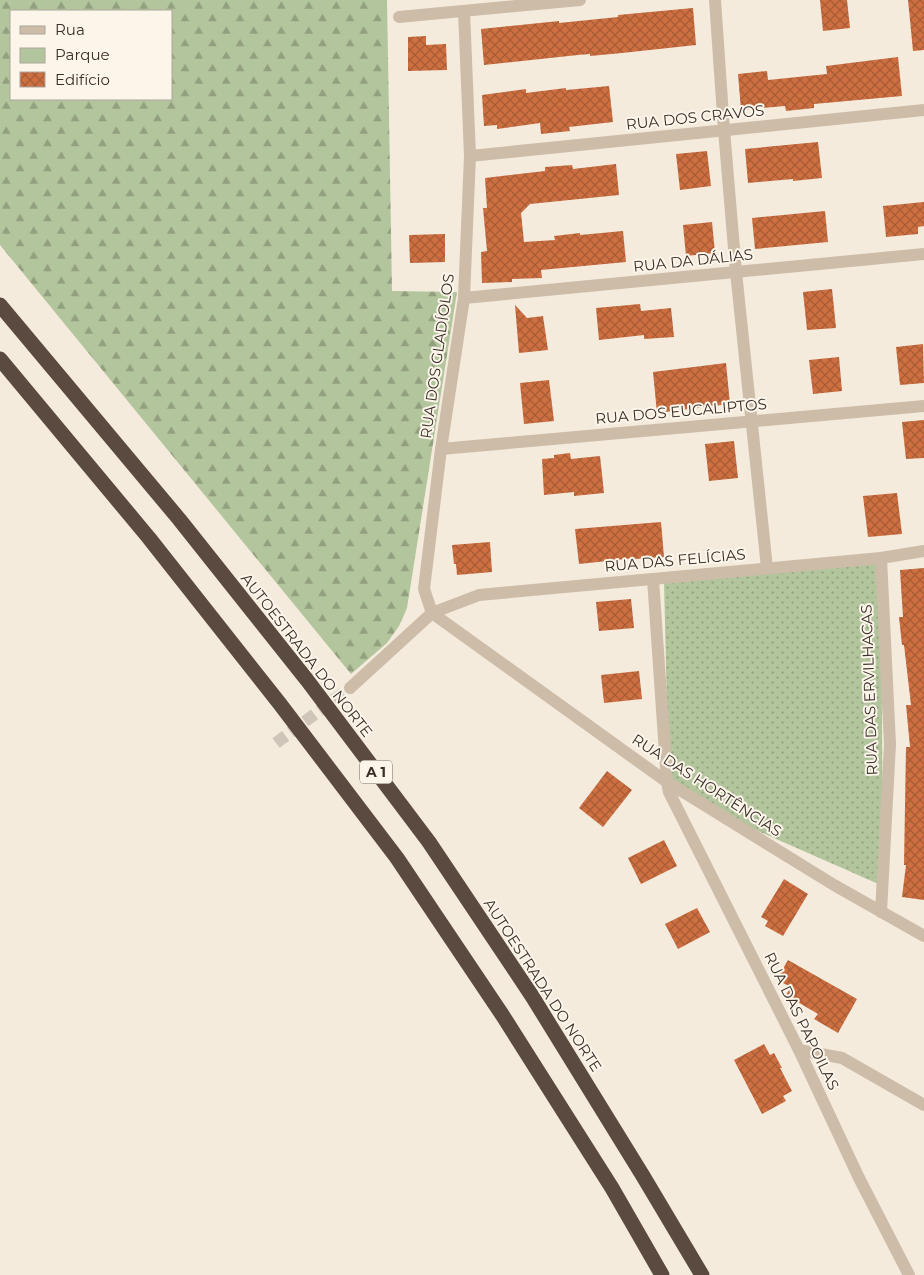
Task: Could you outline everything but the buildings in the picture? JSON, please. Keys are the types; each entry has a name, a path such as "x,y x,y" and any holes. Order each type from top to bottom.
{"highway":[{"name":"AUTOESTRADA DO NORTE","path":"0,305 179,519 307,680 428,842 532,996 702,1275"},
{"name":"A 1","path":"0,359 149,538 292,719 396,858 503,1016 612,1188 662,1275"}],"street":[{"path":"398,17 580,0"},
{"path":"715,0 736,272 768,568"},
{"name":"RUA DOS GLADÍOLOS","path":"432,613 424,589 441,449 464,298 470,156 464,11"},
{"name":"RUA DOS CRAVOS","path":"470,156 924,110"},
{"name":"RUA DA DÁLIAS","path":"464,298 924,254"},
{"name":"RUA DOS EUCALIPTOS","path":"441,449 924,406"},
{"name":"RUA DAS FELÍCIAS","path":"432,613 479,595 880,558 924,552"},
{"name":"RUA DAS ERVILHACAS","path":"880,558 890,744 881,912"},
{"name":"RUA DAS PAPOILAS","path":"653,578 669,792 799,1050 859,1178 909,1275"},
{"path":"350,688 432,613"},
{"name":"RUA DAS HORTÊNCIAS","path":"432,613 667,782 834,885 924,936"},
{"path":"799,1050 842,1058 924,1105"}],"green space":[{"path":"0,0 387,0 392,291 457,292 407,608 399,626 387,643 351,674 0,245"},
{"path":"881,558 883,886 669,792 664,581"}],"tunnel":[{"path":"276,743 350,688"}]}
